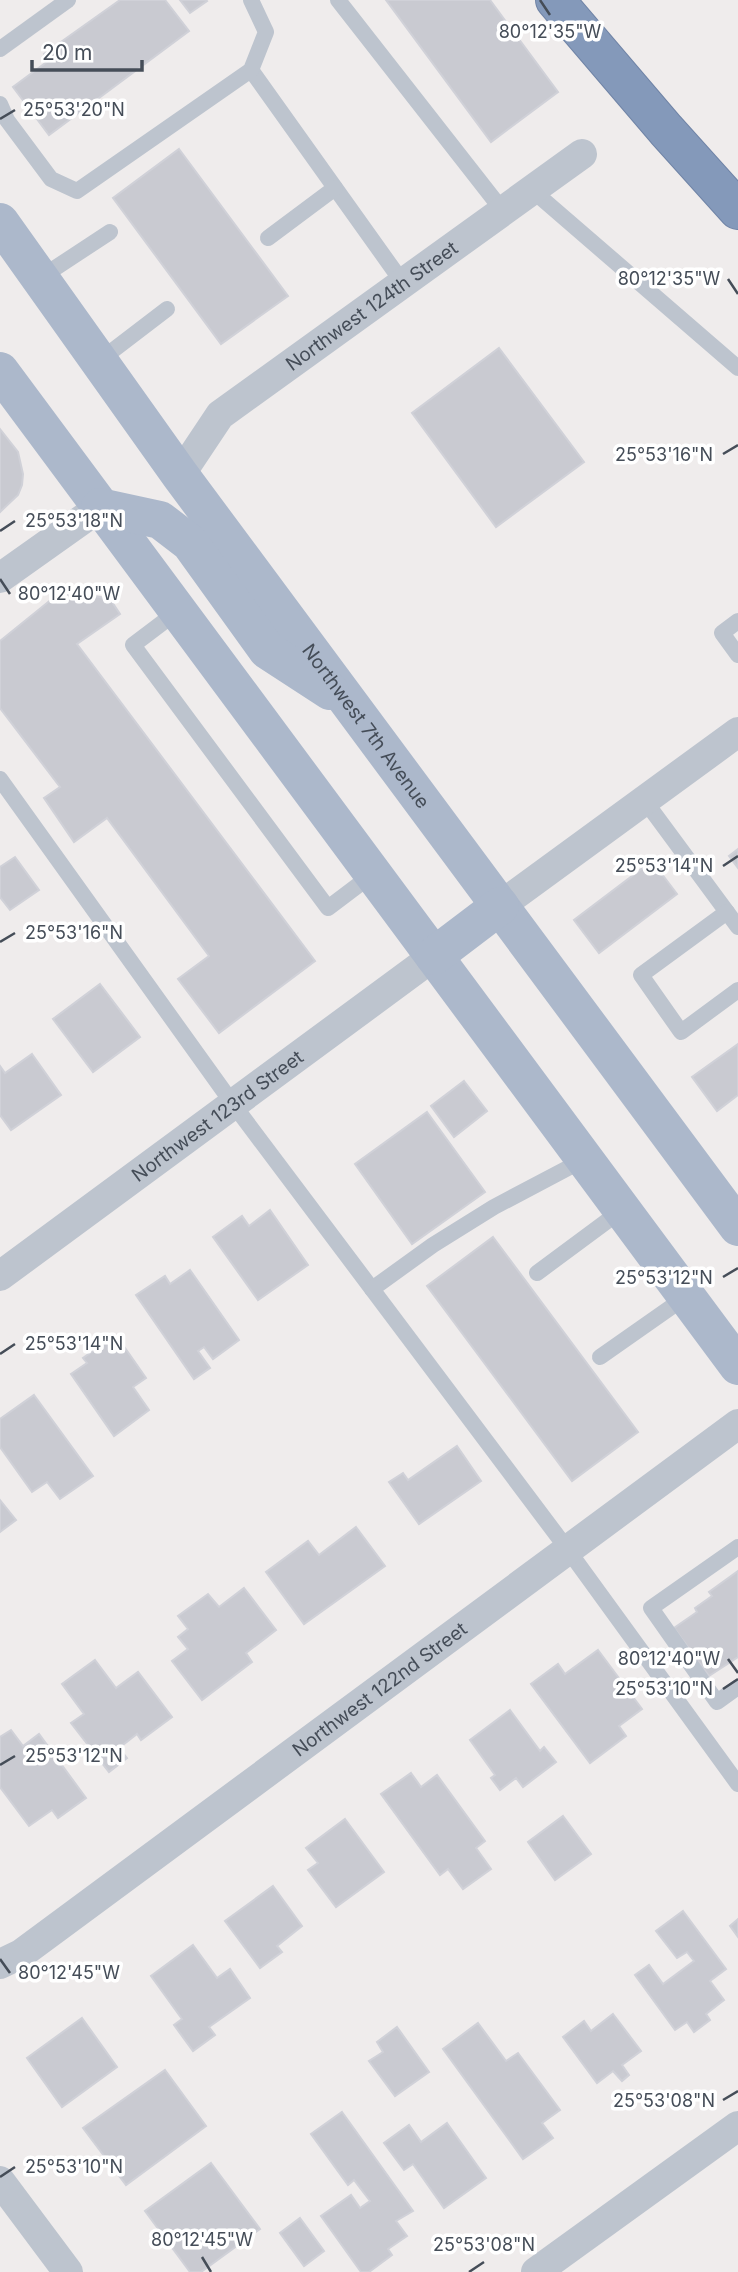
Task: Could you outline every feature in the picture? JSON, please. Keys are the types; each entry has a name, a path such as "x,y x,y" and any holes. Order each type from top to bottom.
{"highway":[{"path":"555,0 738,210"}],"main road":[{"name":"Northwest 7th Avenue","path":"0,222 180,475 738,1227"},
{"path":"0,371 738,1366"},
{"path":"100,507 160,520 190,543 267,650 349,703"},
{"path":"434,956 500,906"}],"street":[{"name":"Northwest 124th Street","path":"180,475 220,415 582,154"},
{"path":"0,578 100,507"},
{"path":"500,906 738,732"},
{"name":"Northwest 123rd Street","path":"0,1276 434,956"},
{"name":"Northwest 122nd Street","path":"0,1979 11,1959 738,1424"},
{"path":"536,2272 738,2126"},
{"path":"0,2181 68,2272"}],"lane":[{"path":"0,49 68,0"},
{"path":"0,104 7,120 51,179 77,191 251,70 266,32 251,0"},
{"path":"338,0 503,211"},
{"path":"251,70 403,283"},
{"path":"268,239 334,188"},
{"path":"532,190 738,368"},
{"path":"40,278 110,232"},
{"path":"99,360 167,309"},
{"path":"178,611 133,645 328,908 373,874"},
{"path":"738,621 722,633 738,656"},
{"path":"0,779 233,1104 568,1550 738,1784"},
{"path":"645,801 738,927"},
{"path":"727,912 641,975 681,1032 738,990"},
{"path":"372,1289 433,1245 494,1207 585,1159"},
{"path":"537,1273 622,1210"},
{"path":"600,1357 687,1296"},
{"path":"738,1547 651,1608 717,1702 738,1687"}],"building":[{"path":"120,0 165,0 189,31 49,135 13,87 48,61 44,54"},
{"path":"180,0 206,0 207,1 190,13"},
{"path":"386,0 490,0 558,92 491,142"},
{"path":"179,149 288,296 221,344 113,198"},
{"path":"499,348 584,462 496,527 412,413"},
{"path":"0,429 18,452 23,474 18,495 0,512"},
{"path":"63,590 110,599 120,614 77,644 315,961 219,1033 178,979 209,956 107,818 74,842 44,798 60,787 0,708 0,641"},
{"path":"738,849 738,868 729,856"},
{"path":"15,857 39,890 10,910 0,897 0,867"},
{"path":"652,861 677,894 599,953 574,920"},
{"path":"100,984 140,1037 93,1072 53,1019"},
{"path":"738,1044 738,1095 717,1111 692,1077"},
{"path":"32,1054 61,1095 11,1130 0,1115 0,1066 5,1073"},
{"path":"464,1081 487,1111 454,1137 431,1106"},
{"path":"427,1112 485,1192 412,1244 355,1164"},
{"path":"270,1210 308,1265 258,1300 213,1237 242,1216 249,1226"},
{"path":"493,1237 638,1432 572,1481 427,1286"},
{"path":"190,1270 239,1340 213,1359 204,1347 198,1351 210,1368 194,1379 136,1295 165,1276 170,1284"},
{"path":"116,1335 146,1378 133,1387 149,1410 114,1436 71,1374 87,1363 83,1358"},
{"path":"34,1395 93,1476 60,1499 47,1482 32,1492 0,1447 0,1419"},
{"path":"457,1446 481,1481 419,1524 389,1482 403,1473 408,1480"},
{"path":"0,1500 16,1520 0,1532"},
{"path":"356,1527 385,1566 304,1624 266,1572 308,1541 319,1555"},
{"path":"738,1571 738,1657 709,1676 674,1628 697,1612 695,1608 712,1596 709,1592"},
{"path":"244,1588 276,1630 246,1653 252,1662 202,1700 172,1661 188,1649 178,1637 188,1629 178,1616 208,1594 219,1607"},
{"path":"598,1650 642,1709 619,1726 626,1736 590,1763 531,1684 558,1664 565,1674"},
{"path":"95,1660 116,1688 138,1672 172,1717 141,1740 137,1734 119,1748 127,1758 109,1772 71,1723 84,1714 62,1684"},
{"path":"510,1710 540,1751 544,1747 556,1762 523,1787 516,1778 500,1790 491,1778 495,1775 470,1740"},
{"path":"11,1730 23,1746 39,1734 86,1798 58,1818 52,1810 29,1826 0,1787 0,1737"},
{"path":"411,1773 421,1787 437,1775 485,1841 476,1848 491,1869 463,1889 448,1869 440,1875 381,1794"},
{"path":"563,1816 591,1854 555,1880 528,1842"},
{"path":"345,1819 384,1872 336,1907 308,1870 318,1863 306,1848"},
{"path":"273,1886 302,1926 277,1946 282,1952 260,1968 225,1921"},
{"path":"683,1911 726,1969 710,1981 724,2000 706,2014 710,2020 694,2032 687,2022 675,2030 635,1975 649,1965 663,1984 694,1961 687,1952 677,1958 656,1931"},
{"path":"738,1919 738,1937 730,1926"},
{"path":"193,1945 217,1978 230,1969 250,1998 209,2027 215,2035 193,2051 174,2025 182,2019 151,1976"},
{"path":"613,2014 641,2051 622,2065 629,2075 622,2081 613,2071 597,2083 563,2037 584,2021 591,2031"},
{"path":"82,2018 117,2067 62,2107 27,2058"},
{"path":"478,2023 506,2061 518,2053 560,2110 542,2123 553,2138 523,2159 443,2049"},
{"path":"397,2027 429,2072 395,2096 369,2061 383,2052 377,2042"},
{"path":"165,2070 206,2126 126,2185 83,2128"},
{"path":"342,2112 413,2211 396,2221 407,2236 388,2249 392,2255 369,2272 361,2272 321,2216 351,2195 360,2208 370,2201 354,2180 348,2185 311,2134"},
{"path":"447,2123 486,2178 444,2208 413,2164 404,2170 384,2143 409,2125 421,2142"},
{"path":"211,2163 260,2229 201,2272 190,2272 145,2211"},
{"path":"300,2218 324,2251 304,2266 280,2233"}]}
